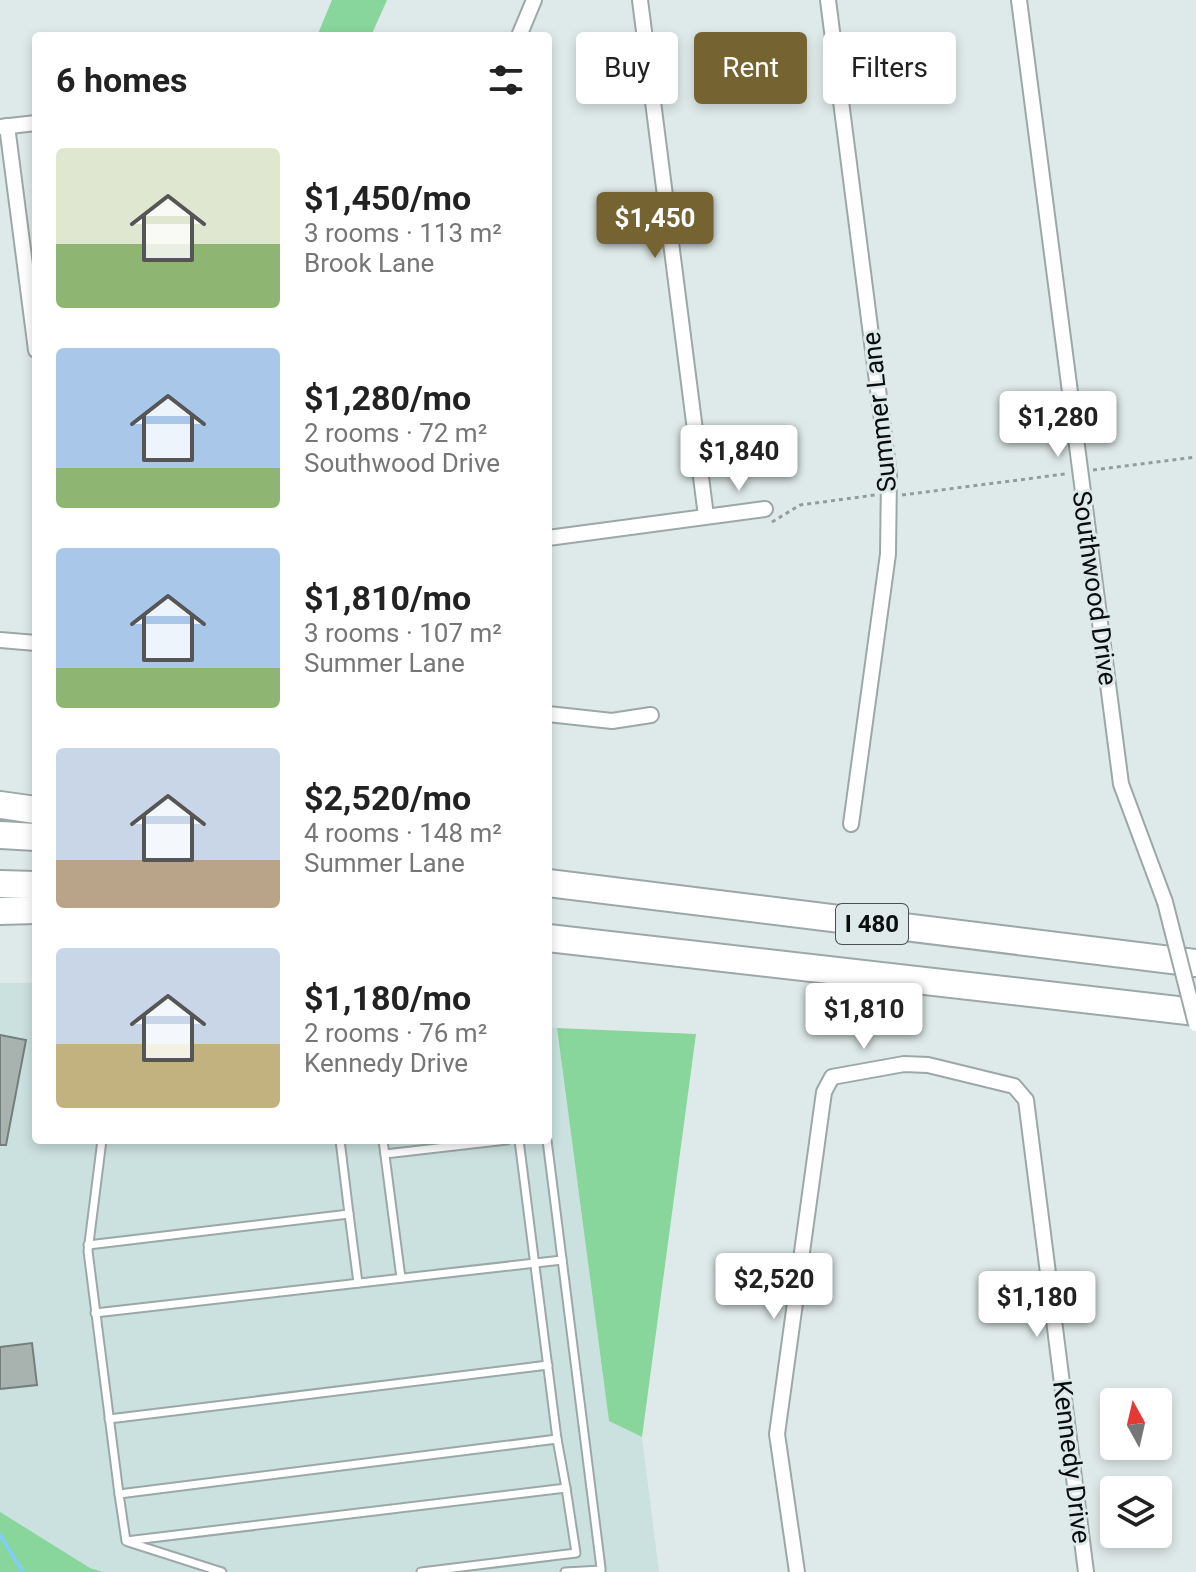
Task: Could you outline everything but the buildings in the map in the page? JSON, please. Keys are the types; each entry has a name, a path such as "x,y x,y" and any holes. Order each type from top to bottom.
{"highway":[{"path":"0,805 32,809"},
{"path":"0,835 32,837"},
{"name":"I 480","path":"552,883 1196,963"},
{"path":"0,884 32,885"},
{"path":"0,911 32,910"},
{"name":"I 480","path":"552,938 1196,1012"}],"street":[{"path":"521,32 534,0"},
{"path":"640,0 706,516"},
{"name":"Summer Lane","path":"828,0 889,475 888,554 851,824"},
{"name":"Southwood Drive","path":"1019,0 1121,784 1165,902 1196,1024"},
{"path":"32,124 4,127 32,301"},
{"path":"552,537 706,516 766,516"},
{"path":"0,640 32,643"},
{"path":"552,714 612,721 651,715"},
{"name":"Kennedy Drive","path":"797,1572 777,1434 824,1092 832,1077 904,1064 928,1065 990,1078 1014,1086 1026,1100 1086,1572"}],"lane":[{"path":"101,1144 88,1245 126,1541"},
{"path":"340,1144 358,1283"},
{"path":"384,1144 401,1278"},
{"path":"385,1154 472,1144"},
{"path":"421,1572 576,1553 557,1439 520,1144"},
{"path":"548,1144 601,1570 565,1572"},
{"path":"88,1245 349,1214"},
{"path":"95,1313 562,1260"},
{"path":"109,1419 548,1365"},
{"path":"119,1494 557,1439"},
{"path":"126,1541 566,1488"},
{"path":"126,1541 222,1572"}],"path":[{"path":"1095,470 1196,457"},
{"path":"904,495 1067,473"},
{"path":"766,516 800,505 877,495"}],"shaded area":[{"path":"0,983 32,983 32,1144 552,1144 552,1027 557,1028 609,1421 642,1437 659,1572 103,1572 90,1568 0,1512"}],"green space":[{"path":"332,0 387,0 373,32 319,32"},
{"path":"557,1028 696,1034 642,1437 609,1421"},
{"path":"0,1512 90,1568 103,1572 0,1572"}],"waterway":[{"path":"0,1535 23,1572"}]}
